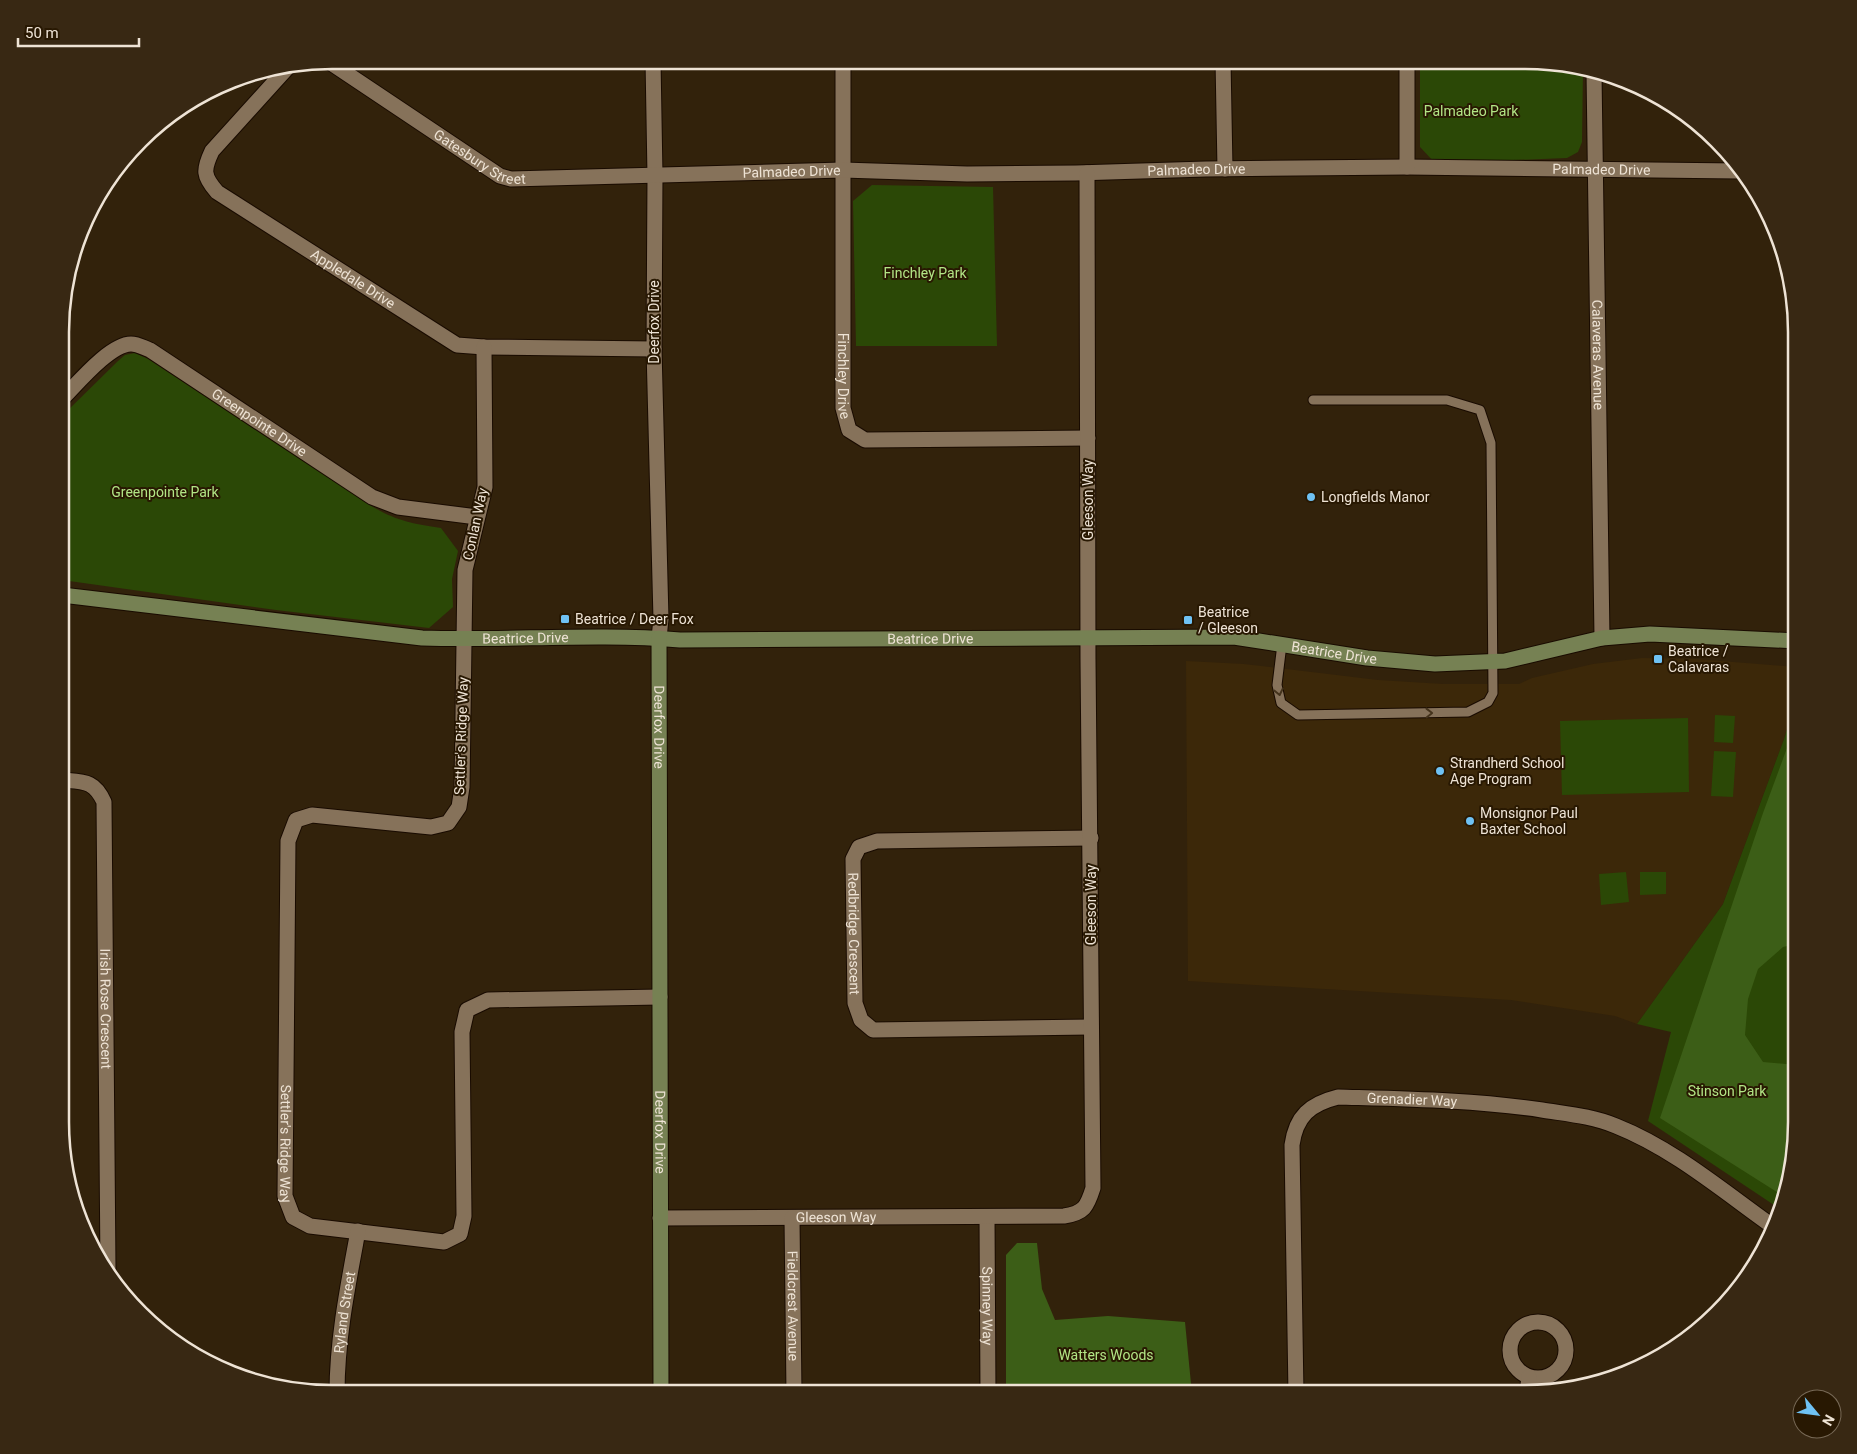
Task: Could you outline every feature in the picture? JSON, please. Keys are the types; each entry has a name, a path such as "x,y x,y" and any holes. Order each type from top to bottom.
{"street":[{"name":"Gatesbury Street","path":"340,69 500,176 511,179 655,176"},
{"name":"Deerfox Drive","path":"653,69 655,176 654,348 661,619 659,638 660,1385"},
{"path":"842,69 843,170"},
{"path":"1223,69 1224,169"},
{"path":"1407,69 1407,167"},
{"name":"Appledale Drive","path":"282,74 212,151 205,166 206,180 217,192 457,345 484,348 654,348"},
{"name":"Calaveras Avenue","path":"1594,78 1602,638"},
{"name":"Palmadeo Drive","path":"655,176 843,170 967,174 1407,167 1734,172"},
{"name":"Finchley Drive","path":"843,170 843,408 849,430 865,440 1088,438"},
{"name":"Gleeson Way","path":"660,1218 1064,1216 1076,1214 1084,1209 1092,1188 1087,173"},
{"name":"Greenpointe Drive","path":"69,392 111,351 130,344 140,346 150,350 372,496 398,507 477,517"},
{"name":"Conlan Way","path":"465,640 465,570 484,486 484,348"},
{"name":"Beatrice Drive","path":"69,596 390,636 465,640 631,637 680,640 1234,637 1398,662 1435,664 1494,661 1534,655 1602,638 1650,634 1788,641"},
{"name":"Settler's Ridge Way","path":"465,640 462,786 459,807 448,823 431,827 312,815 296,820 288,841 285,1196 293,1217 310,1226 444,1242 460,1234 464,1216 462,1032 467,1010 488,1000 660,998"},
{"name":"Irish Rose Crescent","path":"69,781 85,782 99,790 104,802 108,1260"},
{"name":"Redbridge Crescent","path":"1091,838 877,841 859,847 853,859 855,1003 861,1020 872,1030 1091,1027"},
{"name":"Grenadier Way","path":"1296,1385 1292,1146 1299,1122 1315,1105 1326,1100 1338,1097 1437,1100 1504,1105 1595,1119 1632,1134 1683,1162 1768,1223"},
{"name":"Spinney Way","path":"987,1217 988,1385"},
{"name":"Fieldcrest Avenue","path":"792,1218 794,1385"},
{"name":"Ryland Street","path":"337,1385 337,1363 343,1314 358,1232"},
{"path":"1528,1385 1529,1377"}],"lane":[{"path":"1282,644 1277,685 1281,703 1298,715 1468,712 1488,702 1493,693 1491,443 1480,410 1447,400 1313,400"}],"shaded area":[{"name":"Monsignor Paul Baxter School","path":"1642,658 1696,659 1788,666 1788,726 1723,904 1637,1024 1615,1016 1511,1000 1188,981 1186,661 1244,664 1378,680 1443,684 1519,684 1532,678 1593,664"}],"green space":[{"name":"Palmadeo Park","path":"1420,69 1542,69 1583,76 1582,142 1578,152 1567,158 1435,163 1420,147"},
{"name":"Finchley Park","path":"872,185 993,187 997,346 856,346 853,201"},
{"name":"Greenpointe Park","path":"135,353 148,359 373,507 390,516 406,521 441,528 458,551 452,579 453,607 429,628 276,610 69,581 69,409 125,355"},
{"path":"1715,715 1735,716 1733,743 1714,742"},
{"path":"1688,718 1689,792 1562,795 1560,721"},
{"name":"Stinson Park","path":"1788,726 1788,1139 1783,1173 1774,1205 1648,1121 1671,1032 1637,1024 1723,904"},
{"name":"Stinson Park","path":"1788,745 1788,946 1783,947 1758,969 1748,999 1745,1035 1763,1062 1788,1064 1788,1139 1778,1193 1660,1118 1763,813"},
{"path":"1714,751 1736,752 1733,797 1711,796"},
{"path":"1626,872 1629,902 1601,905 1599,874"},
{"path":"1640,872 1666,872 1666,894 1640,895"},
{"name":"Watters Woods","path":"1017,1243 1037,1243 1042,1289 1055,1320 1108,1316 1185,1322 1191,1385 1006,1385 1006,1255"}],"place":[{"name":"Longfields Manor","path":"1311,497"},
{"name":"Beatrice / Deer Fox","path":"565,619"},
{"name":"Beatrice / Gleeson","path":"1188,620"},
{"name":"Beatrice / Calavaras","path":"1658,659"},
{"name":"Strandherd School Age Program","path":"1440,771"},
{"name":"Monsignor Paul Baxter School","path":"1470,821"}]}
